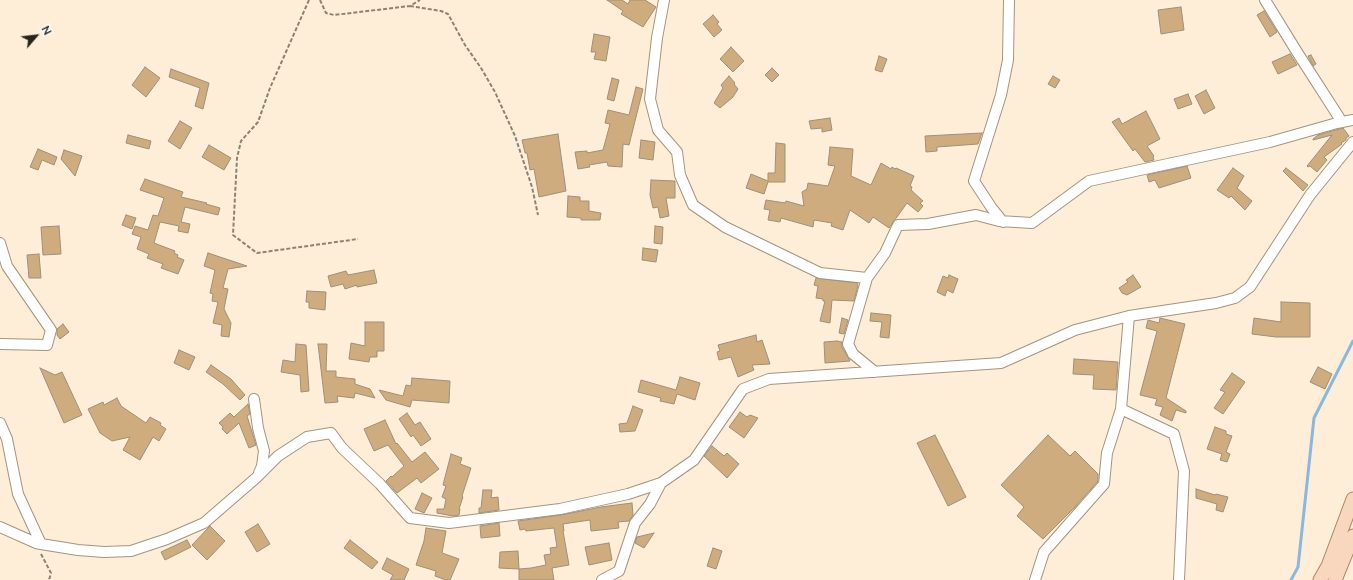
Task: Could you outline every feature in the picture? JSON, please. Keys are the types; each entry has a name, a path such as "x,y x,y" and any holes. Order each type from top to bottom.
{"main road":[{"path":"1320,580 1328,566 1353,499"},
{"path":"1335,580 1353,536"}],"street":[{"path":"664,0 657,38 650,99 658,130 676,152 680,175 692,205 725,227 820,273 867,278"},
{"path":"1003,222 974,181 1001,95 1008,60 1009,0"},
{"path":"1265,0 1342,122"},
{"path":"875,372 853,354 848,344 867,278 885,253 898,224 928,224 976,215 1003,222 1032,223 1089,180 1270,142 1353,120"},
{"path":"0,527 39,544 104,552 131,550 167,539 204,523 256,478 278,456 307,437 331,432 342,448 380,484 410,518 449,523 560,509 628,494 662,483 694,460 743,389 769,379 1001,363 1075,330 1129,316 1216,303 1235,298 1250,287 1310,195 1353,142"},
{"path":"0,243 8,266 51,330 47,345 0,344"},
{"path":"1035,580 1044,552 1104,484 1107,453 1121,409 1129,316"},
{"path":"254,399 258,428 264,451 262,466 256,478"},
{"path":"1121,409 1174,434 1184,471 1179,580"},
{"path":"0,423 7,439 18,494 39,544"},
{"path":"602,580 619,571 634,523 650,504 662,483"}],"path":[{"path":"309,0 270,88 258,122 241,141 237,158 233,236 257,253 358,239"},
{"path":"320,0 326,13 334,15 410,6 441,11 448,14 495,92 515,136 532,187 538,215"},
{"path":"410,6 420,0"},
{"path":"39,544 51,573 49,580"}],"building":[{"path":"607,0 622,0 628,4 630,0 645,0 656,7 643,27 621,14 623,11"},
{"path":"1181,7 1184,30 1161,34 1158,10"},
{"path":"1264,11 1277,32 1270,37 1257,15"},
{"path":"713,15 719,22 717,24 722,30 714,37 703,24"},
{"path":"594,34 610,37 606,61 594,59 596,52 591,52"},
{"path":"731,47 744,61 733,72 720,59"},
{"path":"1290,54 1297,65 1278,74 1272,62"},
{"path":"1311,55 1316,64 1313,66 1308,56"},
{"path":"879,56 887,59 882,72 875,70"},
{"path":"145,67 160,78 146,97 132,85"},
{"path":"772,68 779,75 772,82 765,75"},
{"path":"171,69 209,83 203,109 195,106 200,88 169,77"},
{"path":"729,76 738,89 733,97 720,108 714,103 723,88 721,85"},
{"path":"1053,76 1060,80 1055,88 1048,84"},
{"path":"612,78 619,80 614,101 607,99"},
{"path":"636,87 643,89 629,145 623,144 622,167 608,166 607,162 589,165 590,167 578,169 575,152 587,151 587,153 603,150 610,124 605,123 608,110 629,115"},
{"path":"1206,90 1215,108 1204,114 1195,96"},
{"path":"1188,94 1192,104 1178,109 1174,99"},
{"path":"1146,111 1160,139 1147,146 1154,156 1154,160 1145,162 1135,149 1133,151 1112,122 1119,118 1122,124"},
{"path":"830,118 832,130 822,132 822,128 811,129 809,121"},
{"path":"180,121 192,128 180,149 168,141"},
{"path":"1343,128 1349,136 1346,140 1324,157 1327,160 1317,172 1310,166 1308,167 1307,166 1332,135 1313,139 1318,135"},
{"path":"982,133 978,144 937,147 937,151 926,152 925,136"},
{"path":"558,134 566,191 539,197 534,169 530,170 527,153 525,153 522,140"},
{"path":"128,135 151,141 149,149 126,143"},
{"path":"641,140 655,142 653,160 639,158"},
{"path":"776,143 785,144 785,182 768,182 764,194 746,188 751,174 768,181 768,173 775,173"},
{"path":"209,145 231,158 224,170 202,157"},
{"path":"830,147 853,149 851,176 871,185 881,163 891,169 892,167 895,169 896,168 914,176 910,186 912,187 911,190 923,201 920,203 923,206 918,212 907,203 889,228 873,217 869,223 850,210 843,230 831,226 832,223 814,220 813,227 781,218 780,222 768,220 770,210 764,209 766,200 785,203 786,201 804,206 802,192 807,189 808,183 828,186 835,166 828,165"},
{"path":"38,149 57,157 54,165 42,160 38,170 30,167"},
{"path":"64,150 82,156 75,176 61,159"},
{"path":"1187,166 1191,178 1159,188 1155,180 1149,182 1147,175"},
{"path":"1233,168 1244,176 1237,188 1252,201 1245,210 1231,196 1229,198 1217,190"},
{"path":"1286,168 1308,185 1303,191 1283,171"},
{"path":"145,179 183,192 181,197 207,203 206,204 220,208 218,215 185,207 181,222 190,224 188,233 178,231 179,226 160,222 154,243 175,251 174,253 178,255 177,257 184,260 178,274 161,268 163,264 147,258 149,254 137,249 141,237 132,234 135,226 148,230 153,215 158,216 164,198 140,190"},
{"path":"651,180 675,181 675,198 666,198 669,216 660,218 658,207 653,208 650,195"},
{"path":"568,196 580,197 580,201 589,201 589,211 601,213 600,220 581,220 581,218 567,217"},
{"path":"126,215 136,218 132,229 122,225"},
{"path":"59,226 61,254 43,255 41,227"},
{"path":"655,226 663,227 662,244 654,243"},
{"path":"643,248 658,250 656,262 642,260"},
{"path":"208,253 247,266 228,269 223,288 228,289 224,309 231,323 229,337 221,336 222,325 213,323 218,302 212,301 213,294 210,293 215,270 204,266"},
{"path":"39,254 41,278 29,278 27,255"},
{"path":"374,270 377,283 357,287 357,285 345,289 343,284 331,287 328,276 346,271 348,275"},
{"path":"949,275 958,279 953,293 947,290 945,296 937,292 943,276 948,278"},
{"path":"1133,275 1141,287 1127,295 1122,293 1119,288 1128,282 1126,280"},
{"path":"816,278 857,283 858,285 854,301 832,300 830,323 820,321 825,301 823,301 823,299 816,298 818,286 814,285"},
{"path":"307,291 326,292 325,310 309,308 309,302 306,302"},
{"path":"1281,302 1310,303 1310,337 1276,337 1252,334 1254,318 1281,322"},
{"path":"871,313 891,315 889,338 880,337 882,322 870,321"},
{"path":"842,318 848,320 844,334 839,333"},
{"path":"1160,318 1185,324 1166,398 1186,411 1186,413 1176,410 1172,421 1160,415 1163,407 1155,405 1157,399 1140,395 1157,331 1146,328 1148,320 1159,323"},
{"path":"365,322 384,322 384,351 377,351 377,357 370,357 369,362 349,359 351,343 365,346"},
{"path":"63,324 69,332 60,339 57,335 57,329"},
{"path":"756,335 757,342 762,340 770,364 752,365 754,370 738,377 731,357 719,360 717,352 720,351 718,345"},
{"path":"824,342 842,342 842,347 850,361 825,363"},
{"path":"296,344 306,345 309,391 301,392 300,375 281,372 283,360 295,362"},
{"path":"318,344 327,344 326,371 336,371 336,377 355,379 355,384 370,389 375,398 355,393 354,398 337,396 338,402 325,403"},
{"path":"179,350 195,357 189,370 174,363"},
{"path":"1074,359 1118,362 1116,390 1093,389 1094,375 1073,374"},
{"path":"211,365 231,379 245,395 240,400 223,384 206,372"},
{"path":"1318,367 1332,374 1325,389 1310,382"},
{"path":"40,368 55,375 62,372 82,415 64,423"},
{"path":"1232,373 1245,382 1223,414 1214,408 1225,392 1220,390"},
{"path":"680,377 700,383 695,400 677,394 674,404 660,401 661,398 638,392 641,380 676,390"},
{"path":"412,378 450,381 449,403 412,400 410,407 386,400 379,390 403,396 406,385 411,386"},
{"path":"117,398 121,406 146,423 150,417 161,423 160,425 166,429 159,441 153,437 140,460 123,450 130,437 112,441 100,433 88,409 103,402 104,405"},
{"path":"248,404 250,414 247,416 256,445 249,448 239,423 227,434 219,423 230,413 234,417"},
{"path":"633,406 643,410 635,431 620,432 619,424 627,423"},
{"path":"740,412 747,417 750,415 758,418 744,438 729,427"},
{"path":"407,413 415,425 420,422 431,439 421,446 413,435 411,437 399,419"},
{"path":"385,420 396,444 397,443 412,462 425,452 439,469 421,483 417,478 397,493 386,481 404,466 388,445 374,451 364,429"},
{"path":"1215,427 1226,431 1226,434 1232,436 1226,452 1230,454 1227,462 1220,460 1222,454 1207,449"},
{"path":"935,435 966,497 948,506 917,443"},
{"path":"1048,435 1070,456 1075,451 1098,474 1098,481 1043,539 1017,516 1024,507 1001,485"},
{"path":"712,446 724,456 727,453 739,464 727,478 704,456"},
{"path":"451,454 462,458 460,464 471,468 462,496 459,515 453,516 437,513 437,509 444,509 446,499 442,497 446,486 443,485"},
{"path":"1196,489 1215,495 1228,497 1223,512 1216,510 1217,504 1196,498"},
{"path":"483,490 492,490 491,498 498,497 499,510 479,513"},
{"path":"422,493 432,498 424,513 415,509"},
{"path":"632,503 633,515 629,521 618,522 619,528 591,531 590,520 563,524 569,565 552,568 554,580 519,580 519,569 546,565 544,555 551,554 550,548 557,547 554,528 526,531 525,529 520,530 518,521"},
{"path":"499,523 500,536 481,538 480,526"},
{"path":"258,524 270,544 257,552 245,532"},
{"path":"210,526 225,541 207,560 192,545"},
{"path":"426,528 446,531 442,553 459,559 450,580 435,576 436,571 416,565 424,541"},
{"path":"654,533 644,548 635,543 637,537"},
{"path":"187,540 191,547 165,560 161,552"},
{"path":"350,540 378,562 372,569 344,548"},
{"path":"609,543 612,560 589,565 585,547"},
{"path":"713,548 722,551 716,569 707,566"},
{"path":"518,551 519,569 499,568 500,552"},
{"path":"387,558 409,569 404,580 390,580 393,575 382,569"}],"waterway":[{"path":"1291,580 1298,567 1314,418 1353,341"}]}
